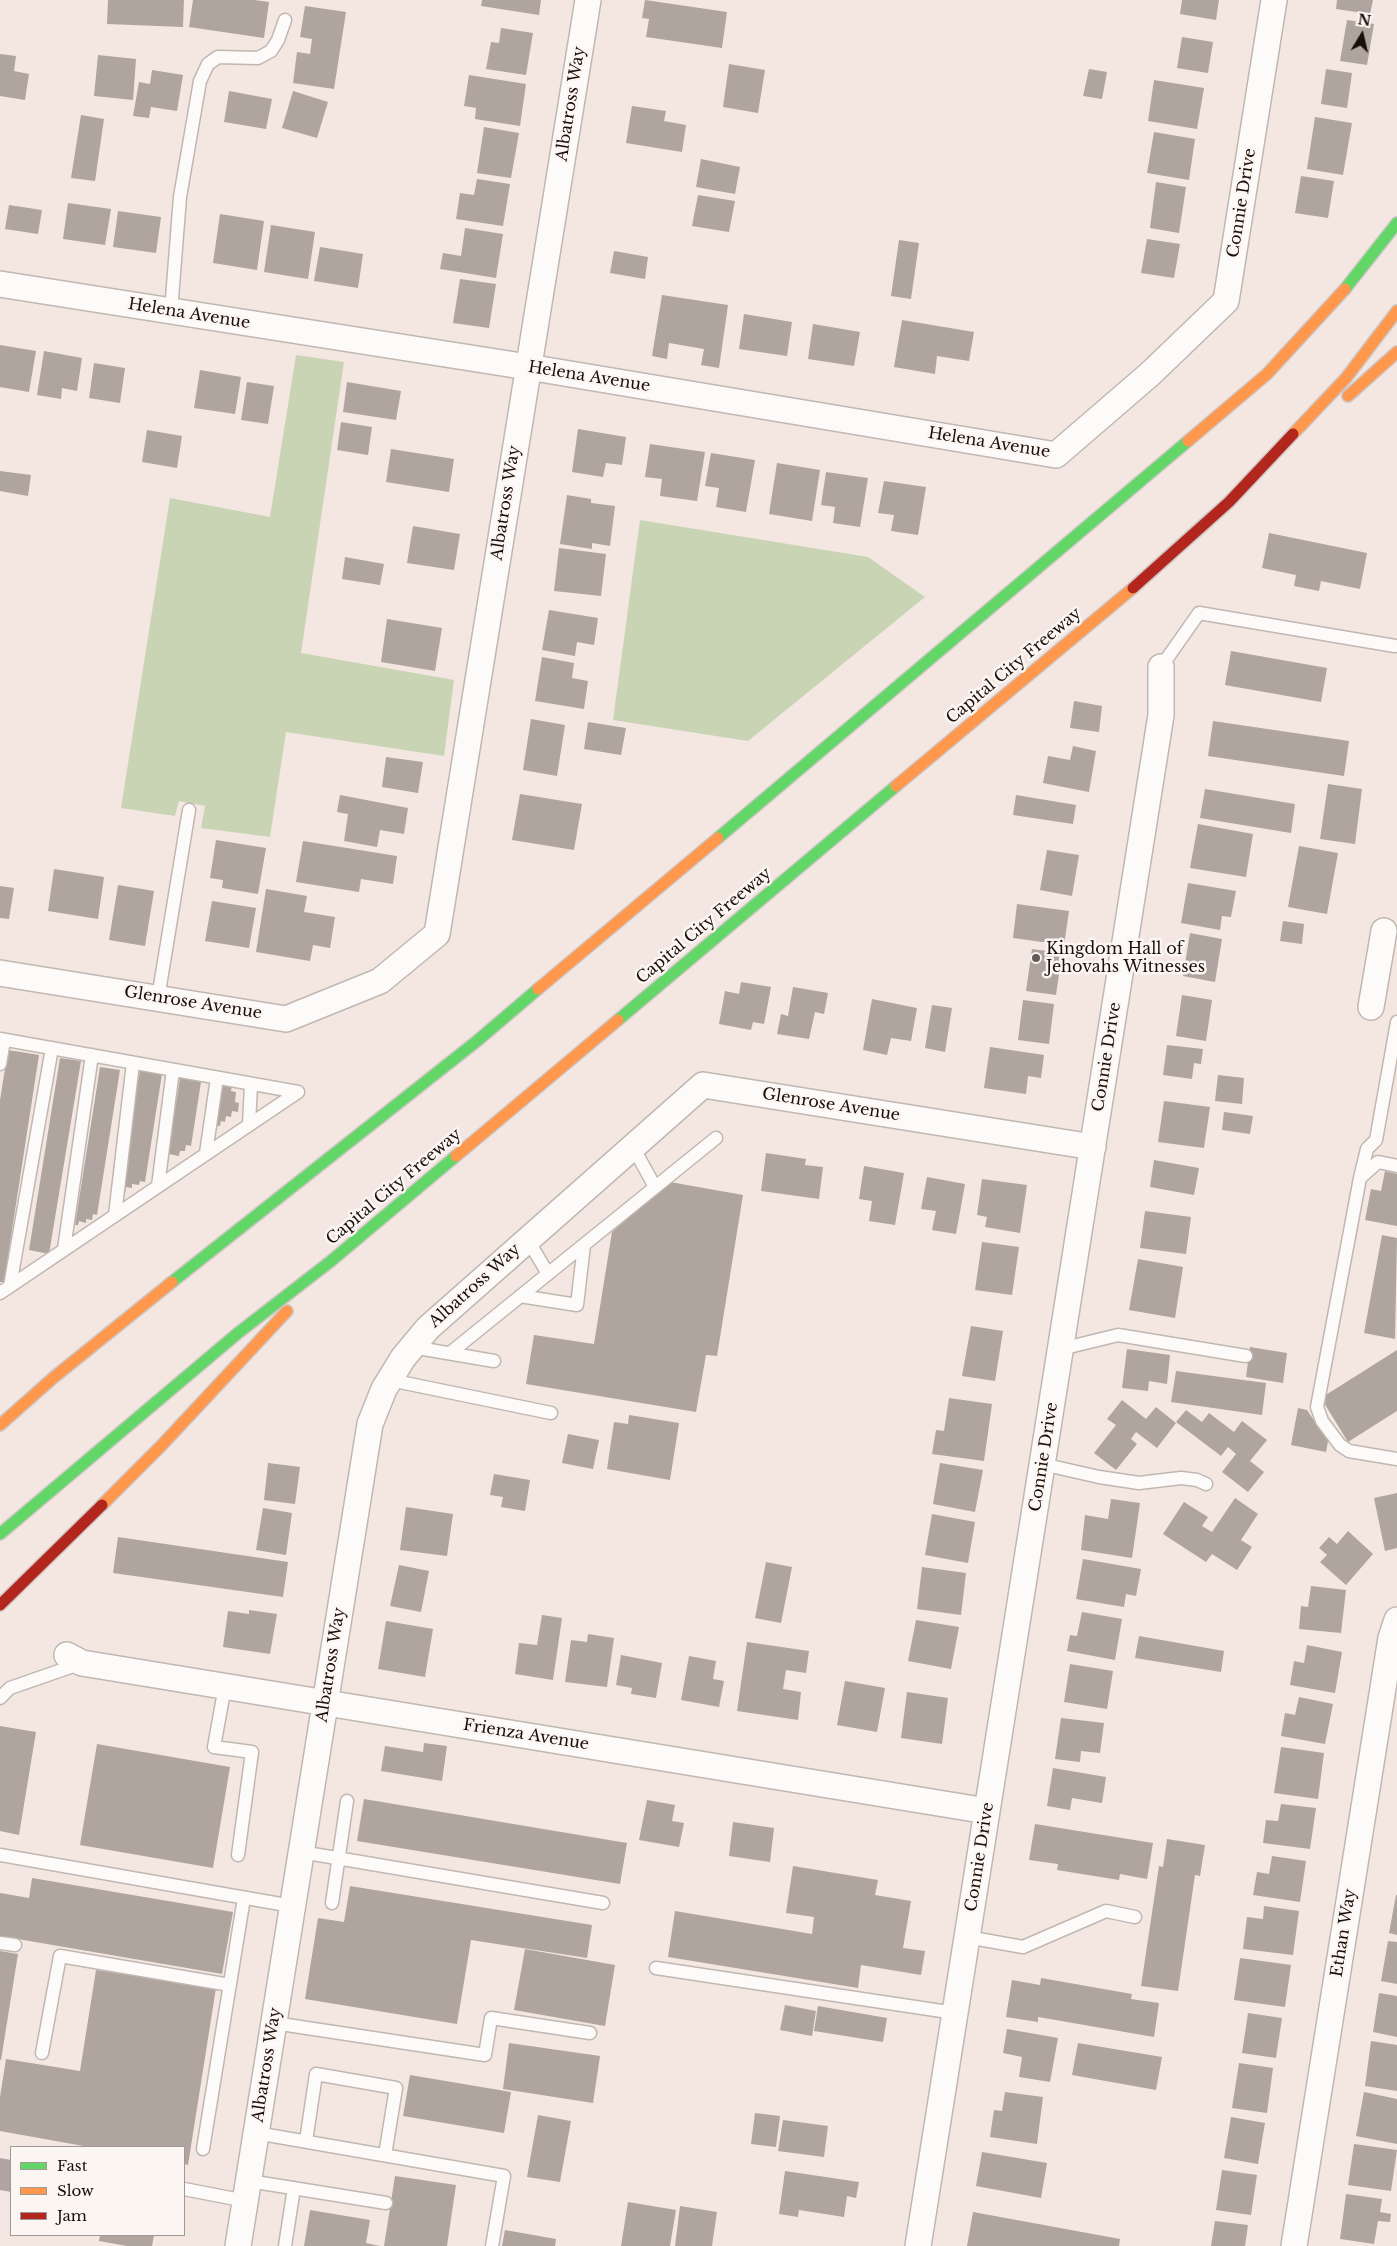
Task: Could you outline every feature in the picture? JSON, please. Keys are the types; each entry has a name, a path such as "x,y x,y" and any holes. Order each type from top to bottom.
{"highway":[{"path":"1335,302 1392,211"},
{"path":"0,1425 53,1378 358,1133 477,1041 1267,374 1335,302 1397,223"},
{"name":"Capital City Freeway","path":"0,1534 238,1333 331,1261 1167,559 1229,502 1346,378 1397,311"},
{"path":"1229,502 1397,352"},
{"path":"0,1605 161,1446 331,1261"},
{"path":"9,1400 53,1378"}],"street":[{"name":"Albatross Way","path":"380,981 437,934 588,0"},
{"name":"Connie Drive","path":"1150,374 1226,302 1274,0"},
{"name":"Helena Avenue","path":"0,284 528,367 1056,455 1150,374"},
{"name":"Connie Drive","path":"918,2246 1161,715 1161,667"},
{"path":"1371,1007 1388,966 1384,932"},
{"name":"Glenrose Avenue","path":"0,972 286,1018 380,981"},
{"name":"Glenrose Avenue","path":"602,1175 703,1084 1093,1147"},
{"name":"Albatross Way","path":"238,2246 370,1424 390,1380 412,1347 428,1328 602,1175"},
{"name":"Ethan Way","path":"1294,2246 1390,1638 1397,1620"},
{"name":"Frienza Avenue","path":"74,1659 225,1686 987,1811"}],"lane":[{"path":"172,311 180,197 200,81 208,64 218,57 258,58 271,51 278,40 285,20"},
{"path":"1161,667 1199,613 1395,646"},
{"path":"158,998 189,810"},
{"path":"1397,1022 1376,1140 1367,1149 1360,1178 1317,1407 1322,1421 1340,1445 1349,1452 1397,1459"},
{"path":"0,1064 2,1040 298,1092 5,1289"},
{"path":"5,1289 52,1048"},
{"path":"64,1249 92,1056"},
{"path":"115,1215 133,1063"},
{"path":"158,1186 173,1070"},
{"path":"206,1153 217,1078"},
{"path":"249,1125 251,1084"},
{"path":"450,1354 716,1138"},
{"path":"633,1147 655,1188"},
{"path":"1360,1178 1378,1162 1397,1166"},
{"path":"528,1240 548,1274"},
{"path":"520,1296 577,1305 584,1245"},
{"path":"1061,1349 1118,1335 1246,1356"},
{"path":"412,1347 494,1361"},
{"path":"390,1380 550,1414"},
{"path":"1042,1464 1099,1478 1139,1483 1181,1478 1197,1480 1206,1484"},
{"path":"0,1698 10,1688 74,1659"},
{"path":"225,1686 214,1747 252,1752 238,1855"},
{"path":"332,1903 347,1801"},
{"path":"300,1852 603,1903"},
{"path":"0,1855 292,1906"},
{"path":"203,2149 244,1898"},
{"path":"967,1937 1023,1947 1106,1911 1135,1917"},
{"path":"0,1943 15,1945"},
{"path":"42,2053 60,1956 230,1984"},
{"path":"656,1968 955,2013"},
{"path":"274,2023 485,2055 491,2018 590,2032"},
{"path":"306,2141 316,2074 396,2088 386,2156"},
{"path":"256,2133 504,2176 492,2246"},
{"path":"285,2246 294,2188"},
{"path":"185,2190 247,2191 294,2188 386,2203"}],"green space":[{"path":"296,355 344,362 301,653 454,680 444,756 286,732 270,837 201,828 205,806 179,801 175,816 121,808 170,498 270,517"},
{"path":"640,520 868,557 925,597 748,741 613,720"}],"building":[{"path":"108,0 184,0 183,27 107,24"},
{"path":"193,0 254,0 269,2 264,38 189,27"},
{"path":"482,0 541,0 539,15 481,6"},
{"path":"645,0 727,12 722,48 646,37 649,19 642,18"},
{"path":"1182,0 1219,0 1216,20 1180,14"},
{"path":"1337,0 1373,0 1370,14 1336,9"},
{"path":"305,6 346,12 334,89 293,83 297,52 310,54 312,39 300,37"},
{"path":"1347,20 1374,24 1367,65 1340,61"},
{"path":"501,28 533,33 526,75 486,69 491,42 499,43"},
{"path":"1182,37 1213,42 1208,73 1177,68"},
{"path":"0,54 16,56 14,71 29,74 25,100 0,96"},
{"path":"98,55 136,59 133,100 94,96"},
{"path":"729,64 765,70 758,113 723,107"},
{"path":"1089,69 1107,72 1102,99 1083,96"},
{"path":"1326,69 1352,73 1347,108 1321,104"},
{"path":"152,70 183,75 177,111 151,107 149,118 133,116 139,82 150,84"},
{"path":"469,75 526,84 520,126 475,119 476,108 464,106"},
{"path":"1154,80 1204,88 1197,129 1148,121"},
{"path":"229,91 272,99 266,129 224,122"},
{"path":"293,91 328,102 317,138 282,128"},
{"path":"632,106 666,111 664,121 686,125 682,152 626,143"},
{"path":"81,115 104,119 95,181 71,178"},
{"path":"1315,117 1352,123 1343,175 1307,169"},
{"path":"484,127 519,133 511,178 477,173"},
{"path":"1154,132 1195,139 1189,180 1147,173"},
{"path":"701,159 740,167 735,194 696,187"},
{"path":"1301,176 1334,181 1328,218 1295,213"},
{"path":"477,179 510,184 503,226 456,219 460,193 474,195"},
{"path":"1156,182 1186,187 1179,233 1150,228"},
{"path":"698,195 735,201 729,232 692,226"},
{"path":"68,203 111,209 105,245 63,239"},
{"path":"9,205 42,210 38,234 5,229"},
{"path":"118,211 161,217 156,253 113,247"},
{"path":"220,214 264,221 257,270 213,263"},
{"path":"271,225 315,232 308,279 264,272"},
{"path":"465,228 503,234 496,278 440,269 443,253 461,256"},
{"path":"1147,239 1180,244 1174,278 1141,273"},
{"path":"899,240 919,243 911,299 891,296"},
{"path":"320,247 363,254 358,288 314,281"},
{"path":"614,251 648,257 645,279 610,273"},
{"path":"460,279 496,284 489,328 453,323"},
{"path":"662,295 728,305 719,368 701,365 704,349 669,343 667,359 652,356"},
{"path":"744,314 792,322 787,356 739,349"},
{"path":"902,320 974,332 969,361 937,356 935,374 894,367"},
{"path":"813,324 860,332 854,366 808,359"},
{"path":"0,345 36,351 29,392 0,387"},
{"path":"44,351 82,358 77,391 62,388 61,399 37,395"},
{"path":"94,363 125,368 120,403 89,398"},
{"path":"200,370 241,377 235,414 194,408"},
{"path":"247,382 274,386 268,424 241,420"},
{"path":"347,382 401,391 396,420 343,412"},
{"path":"341,422 372,427 368,455 337,450"},
{"path":"578,429 626,437 622,465 606,463 603,477 572,472"},
{"path":"147,430 182,436 177,468 142,462"},
{"path":"650,444 705,452 697,501 660,496 662,479 645,477"},
{"path":"391,449 454,459 449,492 386,482"},
{"path":"711,453 755,460 746,512 716,507 719,488 705,486"},
{"path":"777,463 820,470 812,521 769,514"},
{"path":"0,471 31,475 28,496 0,491"},
{"path":"826,472 868,478 860,527 833,523 835,507 821,505"},
{"path":"884,481 926,487 918,535 891,531 894,515 878,513"},
{"path":"567,495 591,499 591,503 615,506 610,546 592,543 592,549 560,544"},
{"path":"413,526 460,534 454,570 407,563"},
{"path":"1269,533 1367,553 1360,589 1321,581 1319,591 1294,586 1296,575 1262,568"},
{"path":"559,548 606,554 601,596 554,591"},
{"path":"345,557 384,564 380,585 342,579"},
{"path":"549,610 598,618 594,645 577,642 575,656 542,650"},
{"path":"387,619 442,628 435,671 381,662"},
{"path":"1231,651 1327,668 1321,702 1225,685"},
{"path":"542,657 574,663 572,678 588,681 584,709 535,701"},
{"path":"1074,701 1102,706 1099,732 1070,728"},
{"path":"531,719 565,725 557,776 523,770"},
{"path":"1213,721 1349,741 1344,776 1208,756"},
{"path":"588,722 626,728 621,755 584,749"},
{"path":"1073,746 1096,751 1089,792 1043,783 1048,756 1070,760"},
{"path":"386,757 423,762 418,793 382,787"},
{"path":"1328,784 1362,789 1355,844 1320,839"},
{"path":"1205,789 1295,804 1291,833 1200,818"},
{"path":"520,794 582,804 574,850 512,840"},
{"path":"340,795 408,808 404,834 380,830 377,847 344,841 348,814 337,812"},
{"path":"1016,795 1076,805 1073,824 1013,815"},
{"path":"1198,824 1253,834 1246,877 1190,868"},
{"path":"216,840 266,848 258,894 222,888 223,880 210,878"},
{"path":"303,841 397,856 393,884 361,879 359,892 296,882"},
{"path":"1299,846 1338,853 1327,914 1288,907"},
{"path":"1047,850 1079,855 1072,896 1040,890"},
{"path":"54,869 104,877 98,919 48,911"},
{"path":"1188,883 1236,891 1231,917 1222,916 1220,930 1181,923"},
{"path":"118,885 154,891 145,946 109,940"},
{"path":"0,886 14,888 9,919 0,918"},
{"path":"266,889 307,896 304,912 335,917 330,948 313,945 310,961 256,952"},
{"path":"212,901 256,908 249,948 205,941"},
{"path":"1017,904 1069,911 1064,945 1013,938"},
{"path":"1283,921 1304,924 1302,944 1280,941"},
{"path":"1190,933 1222,939 1215,982 1183,976"},
{"path":"1032,949 1062,953 1056,995 1026,991"},
{"path":"741,982 771,987 764,1024 753,1022 751,1030 719,1024 725,991 739,994"},
{"path":"793,987 828,993 824,1014 815,1012 809,1039 777,1034 781,1014 788,1016"},
{"path":"1182,995 1212,1000 1206,1041 1176,1036"},
{"path":"872,999 917,1008 911,1041 891,1038 887,1055 863,1050"},
{"path":"1023,1000 1054,1004 1049,1044 1018,1040"},
{"path":"932,1005 952,1008 945,1052 925,1048"},
{"path":"1167,1045 1203,1049 1201,1064 1194,1063 1192,1079 1163,1075"},
{"path":"990,1047 1044,1055 1041,1078 1028,1076 1026,1094 984,1088"},
{"path":"8,1050 39,1055 4,1282 0,1282 0,1100"},
{"path":"60,1058 81,1061 49,1254 29,1250"},
{"path":"100,1067 120,1070 97,1215 93,1214 92,1220 86,1219 86,1223 79,1221 78,1225 75,1225"},
{"path":"140,1070 162,1074 145,1182 140,1181 139,1185 132,1184 132,1188 126,1187 125,1193 120,1192"},
{"path":"1218,1075 1244,1078 1242,1104 1215,1101"},
{"path":"180,1078 201,1082 191,1146 186,1145 185,1151 180,1151 179,1156 168,1154"},
{"path":"219,1083 232,1085 231,1091 236,1092 235,1102 239,1103 238,1112 232,1111 231,1117 226,1116 225,1122 221,1121 220,1126 213,1125"},
{"path":"1164,1101 1210,1107 1204,1148 1158,1142"},
{"path":"1224,1112 1253,1116 1250,1134 1222,1130"},
{"path":"766,1153 806,1159 805,1165 823,1167 819,1199 761,1191"},
{"path":"1154,1160 1199,1168 1194,1195 1150,1187"},
{"path":"864,1166 904,1173 895,1225 869,1221 872,1201 859,1199"},
{"path":"1385,1171 1397,1174 1397,1226 1365,1220 1371,1189 1381,1191"},
{"path":"927,1177 965,1184 956,1234 932,1230 936,1211 921,1209"},
{"path":"982,1179 1027,1185 1020,1233 985,1227 987,1217 977,1215"},
{"path":"670,1182 743,1195 717,1356 706,1355 696,1412 526,1384 534,1335 594,1344 612,1232"},
{"path":"1145,1211 1191,1217 1186,1254 1140,1248"},
{"path":"1382,1235 1397,1238 1395,1339 1364,1333"},
{"path":"982,1242 1019,1247 1012,1295 975,1290"},
{"path":"1138,1259 1183,1267 1175,1318 1129,1310"},
{"path":"971,1326 1003,1331 995,1381 962,1376"},
{"path":"1250,1347 1287,1353 1283,1383 1246,1377"},
{"path":"1127,1349 1170,1355 1167,1384 1149,1381 1148,1391 1122,1388"},
{"path":"1397,1350 1397,1411 1348,1442 1321,1398"},
{"path":"1176,1371 1266,1383 1262,1415 1171,1402"},
{"path":"949,1398 992,1404 984,1461 932,1454 936,1430 944,1431"},
{"path":"1122,1400 1146,1419 1156,1407 1176,1423 1157,1448 1136,1432 1131,1439 1137,1444 1116,1470 1094,1453 1116,1425 1107,1419"},
{"path":"1298,1408 1307,1410 1328,1441 1326,1452 1291,1445"},
{"path":"1186,1410 1202,1422 1209,1413 1234,1432 1242,1421 1267,1440 1250,1461 1264,1472 1248,1492 1222,1472 1236,1454 1228,1447 1221,1456 1176,1422"},
{"path":"629,1415 679,1423 670,1480 607,1469 614,1422 628,1424"},
{"path":"568,1434 599,1440 593,1469 562,1463"},
{"path":"268,1463 300,1467 295,1504 264,1500"},
{"path":"940,1463 983,1470 975,1512 933,1504"},
{"path":"494,1474 530,1480 525,1511 501,1507 503,1497 490,1495"},
{"path":"1397,1493 1397,1548 1385,1551 1374,1498"},
{"path":"1235,1498 1258,1514 1241,1540 1252,1547 1237,1570 1212,1554 1206,1562 1163,1534 1184,1502 1208,1517 1202,1526 1212,1532"},
{"path":"1111,1499 1140,1503 1132,1558 1081,1550 1085,1515 1108,1519"},
{"path":"406,1507 453,1514 447,1556 400,1550"},
{"path":"263,1508 292,1513 286,1555 256,1550"},
{"path":"932,1514 975,1522 968,1563 925,1555"},
{"path":"1348,1531 1373,1554 1346,1585 1320,1562 1327,1555 1319,1548 1329,1537 1337,1544"},
{"path":"118,1537 288,1562 283,1597 113,1573"},
{"path":"1083,1559 1141,1569 1136,1596 1126,1594 1124,1607 1076,1599"},
{"path":"766,1562 792,1567 781,1623 755,1618"},
{"path":"399,1565 429,1571 421,1612 390,1606"},
{"path":"922,1567 966,1573 961,1615 917,1609"},
{"path":"1311,1586 1346,1590 1341,1633 1299,1629 1301,1606 1308,1607"},
{"path":"249,1610 277,1614 270,1654 223,1647 228,1611 249,1614"},
{"path":"1082,1612 1122,1619 1115,1660 1067,1651 1070,1635 1077,1636"},
{"path":"542,1615 562,1618 553,1680 515,1674 519,1643 537,1645"},
{"path":"916,1620 959,1627 951,1669 908,1661"},
{"path":"386,1621 433,1629 425,1677 378,1669"},
{"path":"588,1634 614,1638 607,1687 565,1682 571,1640 587,1642"},
{"path":"1139,1636 1224,1651 1221,1672 1135,1658"},
{"path":"747,1642 809,1651 806,1673 786,1670 783,1689 801,1692 798,1720 737,1711"},
{"path":"1307,1645 1342,1652 1335,1693 1290,1685 1294,1661 1304,1663"},
{"path":"621,1655 662,1663 656,1698 631,1694 632,1688 616,1685"},
{"path":"689,1656 716,1661 713,1679 724,1681 719,1707 681,1700"},
{"path":"1070,1664 1113,1671 1107,1709 1064,1702"},
{"path":"845,1681 885,1688 877,1732 837,1725"},
{"path":"907,1692 948,1698 942,1744 901,1738"},
{"path":"1299,1697 1333,1704 1325,1744 1281,1736 1285,1713 1295,1715"},
{"path":"1061,1718 1104,1723 1100,1753 1081,1751 1080,1762 1055,1759"},
{"path":"0,1726 36,1732 19,1835 0,1831"},
{"path":"424,1743 447,1746 442,1781 381,1771 385,1746 423,1752"},
{"path":"97,1744 230,1767 213,1868 80,1845"},
{"path":"1281,1747 1324,1753 1318,1799 1274,1793"},
{"path":"1053,1768 1106,1777 1102,1803 1072,1798 1070,1810 1047,1806"},
{"path":"364,1799 627,1843 620,1884 357,1841"},
{"path":"647,1800 675,1805 672,1821 684,1823 679,1847 639,1840"},
{"path":"1281,1804 1316,1808 1310,1849 1263,1843 1266,1820 1278,1821"},
{"path":"733,1822 774,1828 770,1862 729,1856"},
{"path":"1035,1824 1153,1843 1147,1879 1120,1874 1119,1880 1057,1870 1058,1864 1029,1860"},
{"path":"1167,1839 1205,1845 1200,1876 1195,1875 1178,1991 1141,1986 1159,1866 1163,1867"},
{"path":"1272,1856 1306,1861 1300,1902 1253,1895 1257,1872 1269,1874"},
{"path":"793,1866 878,1880 875,1895 911,1901 903,1948 925,1951 921,1975 861,1965 858,1988 668,1957 675,1911 812,1934 814,1917 786,1913"},
{"path":"32,1878 233,1912 222,1974 0,1936 0,1893 29,1898"},
{"path":"350,1886 592,1925 587,1958 471,1940 457,2024 305,1999 318,1918 344,1922"},
{"path":"1397,1895 1397,1935 1389,1933"},
{"path":"1264,1906 1299,1911 1293,1955 1243,1949 1247,1917 1263,1919"},
{"path":"1388,1941 1397,1942 1397,1984 1381,1981"},
{"path":"525,1949 615,1965 605,2026 514,2010"},
{"path":"0,1951 18,1954 1,2060 0,2060"},
{"path":"1240,1958 1291,1965 1285,2007 1234,2000"},
{"path":"96,1970 216,1988 188,2165 185,2164 185,2146 83,2146 0,2131 0,2097 6,2059 80,2071"},
{"path":"1041,1978 1132,1994 1131,1999 1159,2003 1154,2037 1038,2017 1038,2022 1006,2017 1012,1980 1040,1985"},
{"path":"1379,1993 1397,1996 1397,2037 1373,2032"},
{"path":"785,2005 816,2011 812,2036 780,2030"},
{"path":"818,2006 887,2018 883,2042 814,2031"},
{"path":"1248,2013 1282,2018 1276,2058 1242,2053"},
{"path":"1007,2029 1058,2038 1050,2082 1019,2077 1022,2057 1003,2053"},
{"path":"1371,2041 1397,2045 1397,2091 1365,2086"},
{"path":"509,2043 600,2056 593,2103 503,2089"},
{"path":"1078,2043 1162,2057 1156,2090 1072,2075"},
{"path":"1239,2063 1273,2068 1267,2113 1232,2108"},
{"path":"410,2075 511,2092 504,2133 403,2116"},
{"path":"1005,2092 1043,2097 1037,2144 990,2137 994,2110 1002,2111"},
{"path":"1364,2092 1397,2099 1397,2144 1356,2136"},
{"path":"755,2113 780,2116 776,2147 751,2144"},
{"path":"538,2115 571,2121 560,2182 527,2177"},
{"path":"1231,2117 1265,2123 1258,2164 1224,2158"},
{"path":"783,2120 828,2126 824,2157 778,2151"},
{"path":"1354,2144 1397,2150 1391,2191 1348,2185"},
{"path":"982,2152 1047,2163 1041,2198 976,2186"},
{"path":"0,2158 10,2160 10,2192 0,2190"},
{"path":"1222,2170 1257,2175 1251,2215 1216,2210"},
{"path":"785,2171 859,2182 856,2198 847,2196 844,2217 799,2210 798,2217 779,2214"},
{"path":"395,2176 456,2185 447,2246 384,2246"},
{"path":"1346,2194 1382,2199 1380,2212 1391,2214 1390,2222 1378,2221 1374,2244 1340,2239"},
{"path":"628,2202 676,2210 670,2246 621,2246"},
{"path":"680,2206 717,2212 712,2246 675,2246"},
{"path":"310,2210 370,2220 366,2243 380,2246 304,2246"},
{"path":"973,2212 1120,2239 1119,2246 967,2246"},
{"path":"1215,2221 1248,2225 1245,2246 1211,2246"},
{"path":"505,2230 556,2239 555,2246 502,2246"},
{"path":"100,2236 154,2236 152,2246 127,2246 99,2241"}],"traffic: fast":[{"path":"1345,289 1397,223"},
{"path":"718,838 1188,441"},
{"path":"618,1020 896,786"},
{"path":"172,1282 477,1041 538,989"},
{"path":"0,1534 238,1333 331,1261 456,1156"}],"traffic: slow":[{"path":"1188,441 1267,374 1345,289"},
{"path":"1293,434 1346,378 1397,311"},
{"path":"1348,396 1397,352"},
{"path":"896,786 1133,588"},
{"path":"538,989 718,838"},
{"path":"456,1156 618,1020"},
{"path":"0,1425 53,1378 172,1282"},
{"path":"102,1505 161,1446 287,1311"}],"traffic: jam":[{"path":"1133,588 1229,502 1293,434"},
{"path":"0,1605 102,1505"}],"place":[{"name":"Kingdom Hall of Jehovahs Witnesses","path":"1036,958"}]}
